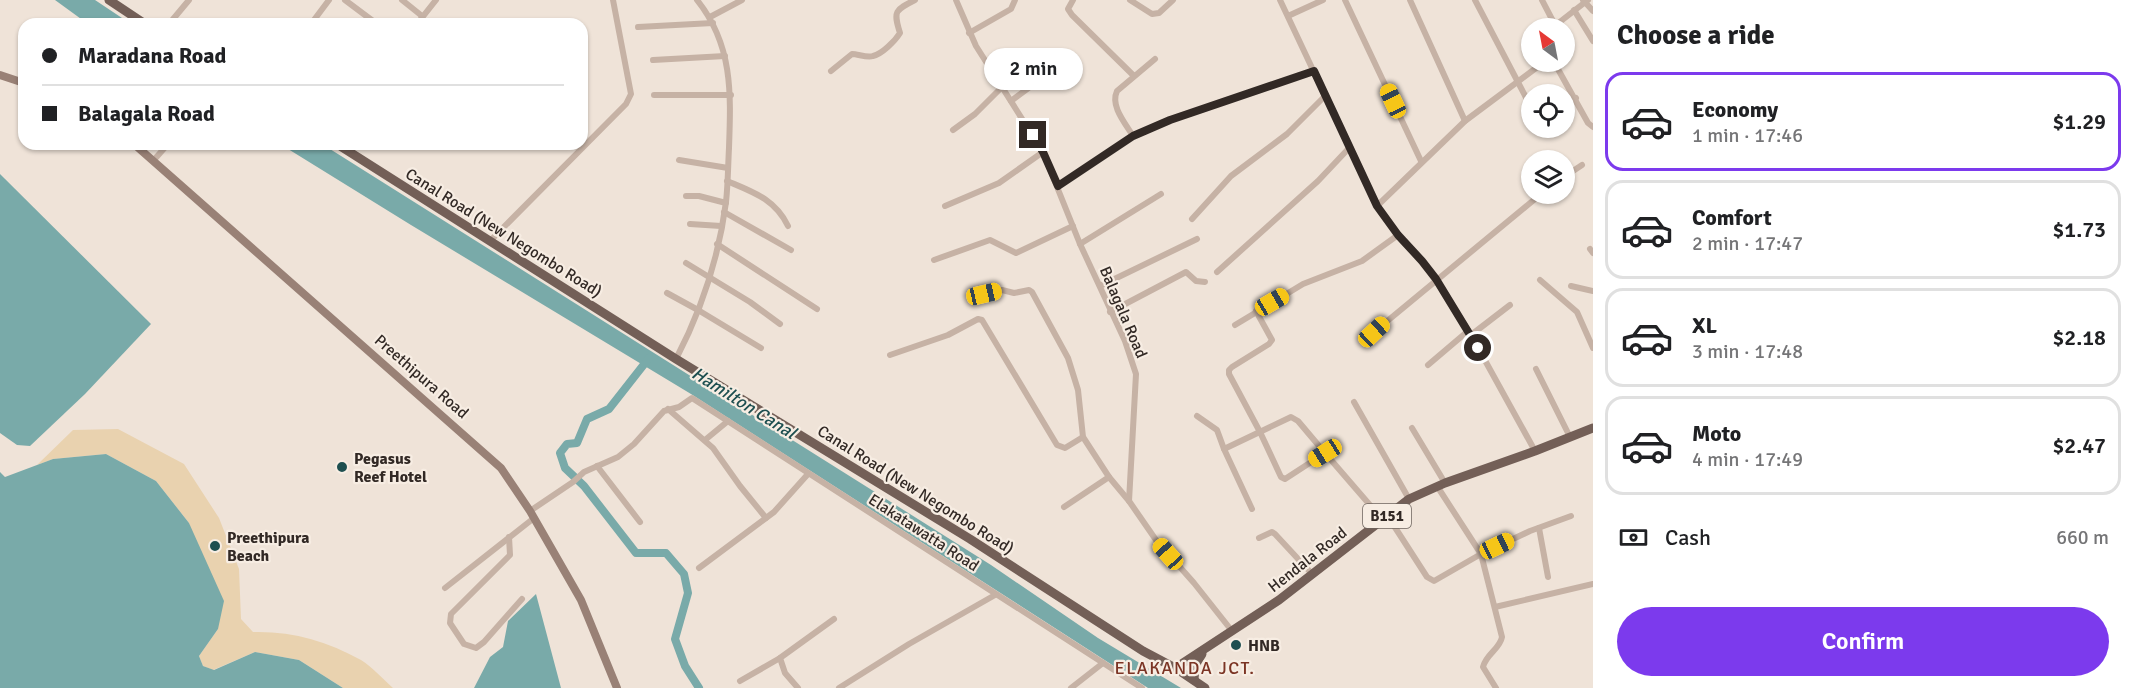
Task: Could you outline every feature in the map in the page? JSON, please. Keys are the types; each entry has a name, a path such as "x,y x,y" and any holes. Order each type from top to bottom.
{"main road":[{"path":"109,0 137,18"},
{"name":"Canal Road (New Negombo Road)","path":"346,150 1205,688"},
{"name":"Hendala Road","path":"1177,669 1280,600 1409,499 1441,484 1535,452 1593,428"},
{"name":"Hendala Road","path":"1194,680 1195,665 1206,650"}],"street":[{"path":"175,18 189,0"},
{"path":"316,18 329,0"},
{"path":"345,0 368,18"},
{"path":"402,0 422,16 436,0"},
{"path":"588,142 626,104 631,94 613,0"},
{"path":"676,358 698,310 709,276 726,203 731,95 725,56 712,20 697,0"},
{"path":"638,27 712,20 742,0"},
{"path":"831,71 852,54 873,56 886,47 900,33 895,15 898,9 915,0"},
{"name":"Balagala Road","path":"956,0 969,33 1043,152 1080,244 1125,342 1136,375 1129,501"},
{"path":"969,33 1011,9 1014,0"},
{"path":"1073,0 1068,9 1072,15 1134,76"},
{"path":"1130,0 1152,14 1159,13 1173,0"},
{"path":"1280,0 1377,206 1398,235 1436,279 1470,333 1535,452"},
{"path":"1288,16 1323,0"},
{"path":"1345,0 1421,161"},
{"path":"1410,0 1465,121"},
{"path":"1475,0 1521,90"},
{"path":"1542,0 1550,18"},
{"path":"1565,18 1585,1 1593,11"},
{"path":"1575,10 1593,41"},
{"path":"653,60 725,56"},
{"path":"1133,136 1114,98 1117,91 1155,60"},
{"path":"1011,101 1054,69"},
{"path":"1058,186 1133,136 1170,120 1314,71"},
{"path":"1377,206 1465,121 1530,72"},
{"path":"1560,72 1588,123 1593,127"},
{"path":"0,75 18,81"},
{"path":"953,130 975,114 1002,87"},
{"path":"654,95 731,95"},
{"path":"1192,219 1231,176 1287,134 1325,96"},
{"path":"1217,272 1318,181 1350,147"},
{"name":"Preethipura Road","path":"141,150 501,468 532,514 581,600 617,688"},
{"path":"153,161 163,150"},
{"path":"490,241 580,150"},
{"path":"945,206 999,183 1043,152"},
{"path":"679,160 728,168"},
{"path":"1575,170 1582,165"},
{"path":"727,181 771,203 781,211 788,226"},
{"path":"1080,244 1161,194"},
{"path":"686,196 699,196 726,203"},
{"path":"1374,332 1529,204"},
{"path":"724,212 791,250"},
{"path":"690,224 721,226"},
{"path":"934,260 990,240 1016,253 1073,226"},
{"path":"1235,325 1303,284 1362,261 1398,235"},
{"path":"1100,286 1197,239"},
{"path":"717,244 817,309"},
{"path":"686,263 780,324"},
{"path":"1110,312 1186,272 1196,280 1205,282"},
{"path":"1540,280 1577,312 1593,348"},
{"path":"1571,286 1593,291"},
{"path":"984,294 1002,290 1014,293 1029,290 1032,292 1068,358 1078,390 1083,437 1156,540 1232,631"},
{"path":"667,293 761,348"},
{"path":"1428,365 1510,305"},
{"path":"1256,311 1272,340 1229,370 1229,374 1282,478 1285,479 1325,453"},
{"path":"890,355 948,335 978,319 982,320 1057,445 1065,448 1083,437"},
{"path":"1536,369 1570,437"},
{"name":"Elakatawatta Road","path":"668,409 679,407 692,398 1142,688"},
{"path":"1354,402 1409,499"},
{"path":"445,588 509,537 532,514 584,472 618,457 634,444 660,414 668,409 705,440 766,518"},
{"path":"1197,416 1217,430 1252,509"},
{"path":"1224,450 1291,417 1298,421 1384,517 1427,577 1434,581 1480,554 1571,516"},
{"path":"705,440 728,421"},
{"path":"1412,428 1480,554 1502,637 1501,643 1485,659 1483,667 1496,688"},
{"path":"597,466 640,522"},
{"path":"699,568 774,512 808,474"},
{"path":"1064,507 1110,477"},
{"path":"1539,528 1548,577"},
{"path":"1259,538 1272,532 1275,534 1313,575"},
{"path":"509,537 510,555 452,614 450,622 464,644 476,648 522,599"},
{"path":"1495,608 1593,584"},
{"path":"838,688 850,685 909,644 995,594"},
{"path":"740,681 780,658 834,619"},
{"path":"780,658 786,673 798,688"},
{"path":"1071,688 1103,663"}],"sand":[{"name":"Preethipura Beach","path":"118,429 184,464 219,518 239,569 241,619 253,632 295,635 335,647 361,660 393,688 343,688 299,660 255,652 213,670 203,666 199,656 218,629 189,523 156,481 106,454 53,459 37,465 73,430"}],"water":[{"path":"55,0 95,0 122,18 80,18"},
{"path":"290,150 332,150 991,565 1098,638 1181,688 1148,688 691,394"},
{"path":"0,174 151,324 85,394 30,446 17,445 0,433"},
{"path":"106,454 156,481 189,523 224,601 218,629 199,656 203,666 214,670 255,652 299,660 343,688 0,688 0,472 5,477 53,459"},
{"path":"536,594 561,688 474,688 490,657 503,647 508,621"}],"waterway":[{"path":"649,358 609,409 587,419 577,443 567,444 560,453 565,468 584,486 636,553 666,553 684,574 688,593 675,639 685,666 699,688"}],"place":[{"name":"Pegasus Reef Hotel","path":"342,467"},
{"name":"Preethipura Beach","path":"215,546"},
{"name":"HNB","path":"1236,645"}],"district":[{"name":"ELAKANDA JCT.","path":"1185,668"}],"route":[{"path":"1033,135 1058,186 1133,136 1170,120 1314,71 1377,206 1398,235 1436,279 1478,348"}],"water label":[{"name":"Hamilton Canal","path":"744,403"}]}
